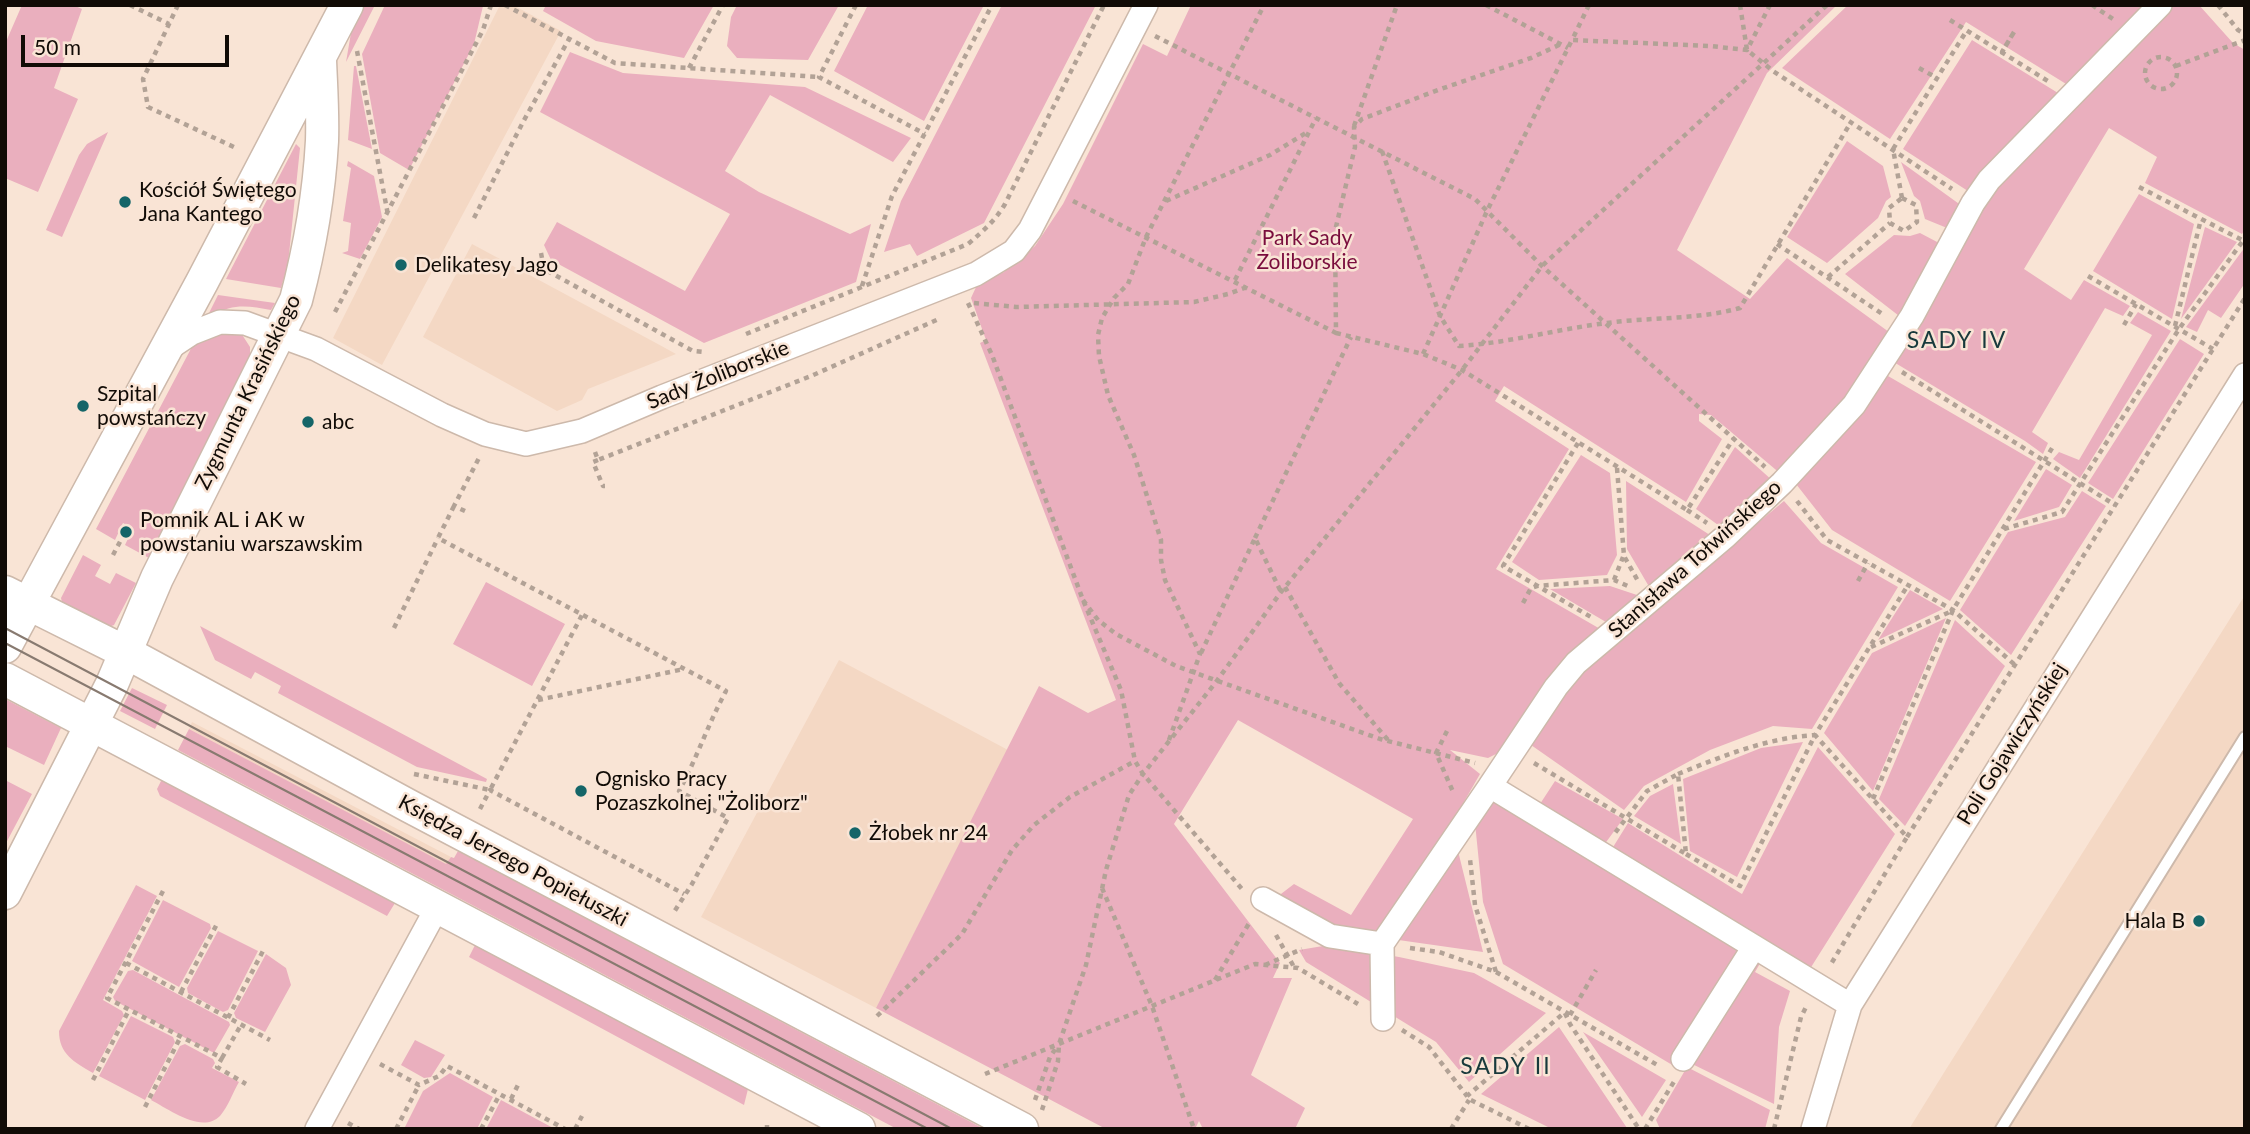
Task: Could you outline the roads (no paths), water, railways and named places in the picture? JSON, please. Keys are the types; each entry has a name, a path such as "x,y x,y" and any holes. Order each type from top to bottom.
{"main road":[{"name":"Zygmunta Krasińskiego","path":"5,647 17,598 164,352 347,5"},
{"name":"Zygmunta Krasińskiego","path":"5,893 127,653 157,578 296,300 308,256 315,214 322,138 320,60"},
{"name":"Księdza Jerzego Popiełuszki","path":"17,598 127,653 409,806 1030,1124"},
{"path":"5,679 859,1129"}],"street":[{"name":"Sady Żoliborskie","path":"164,352 192,333 219,322 246,323 316,349 442,415 485,434 526,444 582,430 976,274 1014,251 1030,230 1146,5"},
{"name":"Stanisława Tołwińskiego","path":"1382,944 1556,687 1576,663 1616,631 1648,597 1726,536 1783,482 1854,405 1904,329 1973,203 1989,180 2160,5"},
{"name":"Poli Gojawiczyńskiej","path":"1813,1129 1850,1005 2245,375"},
{"path":"1490,786 1850,1005"},
{"path":"1263,899 1330,936 1382,944 1383,1019"},
{"path":"317,1129 438,906"},
{"path":"1675,1068 1754,947"}],"lane":[{"path":"2001,1129 2245,737"}],"tram line":[{"path":"5,628 952,1129"},
{"path":"5,643 928,1129"}],"place":[{"name":"Kościół Świętego Jana Kantego","path":"125,202"},
{"name":"Delikatesy Jago","path":"401,265"},
{"name":"Szpital powstańczy","path":"83,406"},
{"name":"abc","path":"308,422"},
{"name":"Pomnik AL i AK w powstaniu warszawskim","path":"126,532"},
{"name":"Ognisko Pracy Pozaszkolnej \"Żoliborz\"","path":"581,791"},
{"name":"Żłobek nr 24","path":"855,833"},
{"name":"Hala B","path":"2199,921"}],"district":[{"name":"SADY IV","path":"1957,341"},
{"name":"SADY II","path":"1506,1067"}],"park label":[{"name":"Park Sady Żoliborskie","path":"1307,250"}]}
